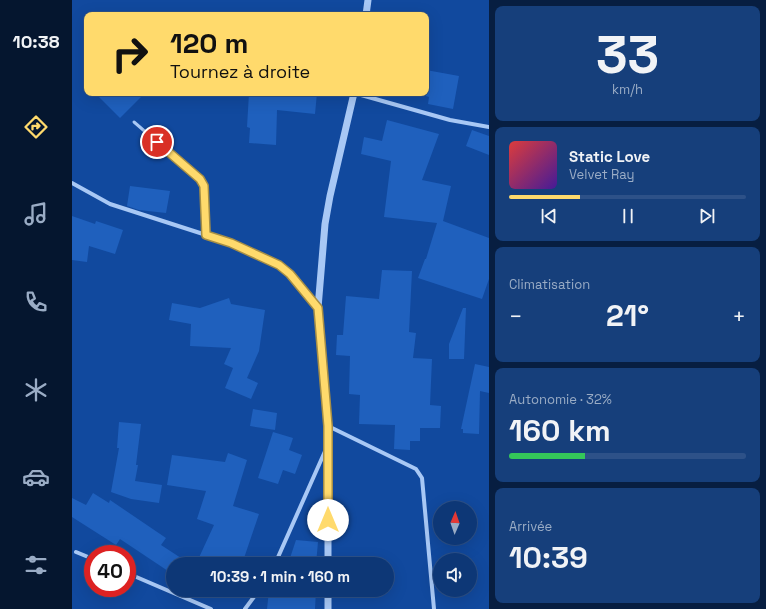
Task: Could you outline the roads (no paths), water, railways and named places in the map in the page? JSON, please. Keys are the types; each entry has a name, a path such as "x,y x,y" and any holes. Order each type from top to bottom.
{"street":[{"path":"366,12 368,0"},
{"path":"328,557 328,426 318,308 325,231 330,196 353,96"},
{"path":"365,96 450,120 489,127"},
{"path":"72,183 110,204 231,243 279,265 290,274 318,308"},
{"path":"328,426 416,469 422,478 434,609"},
{"path":"278,557 328,446"},
{"path":"76,552 84,555"},
{"path":"136,577 211,609"},
{"path":"245,609 254,597"},
{"path":"328,597 328,609"}],"lane":[{"path":"134,122 196,175 204,186 206,235"}]}
